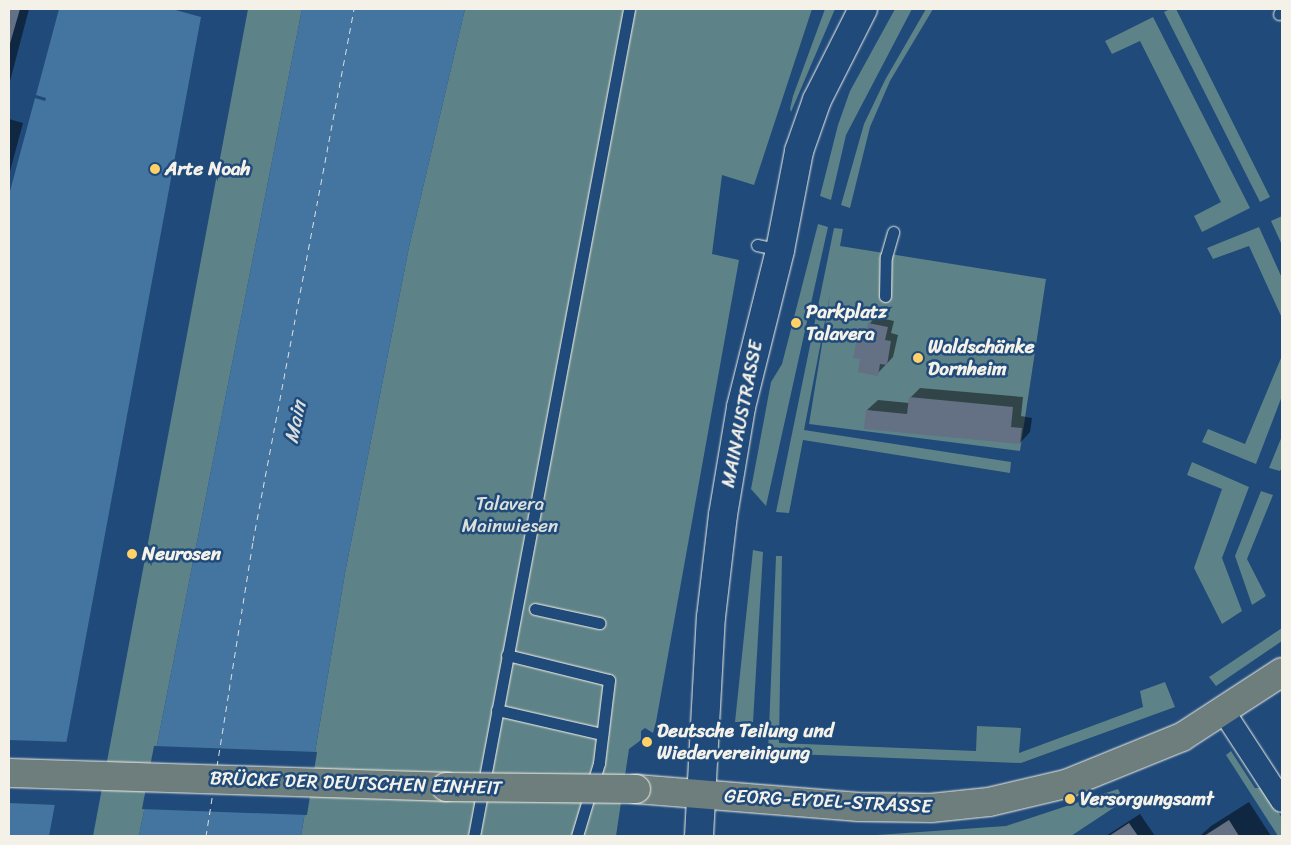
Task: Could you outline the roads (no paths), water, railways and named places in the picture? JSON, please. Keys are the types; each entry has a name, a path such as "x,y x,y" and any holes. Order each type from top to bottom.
{"main road":[{"name":"MAINAUSTRASSE","path":"699,836 711,617 723,515 768,247 816,100 863,9"},
{"name":"GEORG-EYDEL-STRASSE","path":"702,794 860,806 931,808 989,802 1066,784 1182,737 1224,712 1282,672"},
{"name":"BRÜCKE DER DEUTSCHEN EINHEIT","path":"9,773 436,787 636,789 702,794"}],"street":[{"path":"1224,712 1282,801"}],"lane":[{"path":"474,836 629,9"},
{"path":"885,296 886,257 893,232"},
{"path":"535,609 599,623"},
{"path":"507,655 609,680 599,764 577,836"},
{"path":"497,710 602,734"}],"water":[{"path":"59,9 172,9 201,17 49,836 9,836 9,195 35,98 45,101 46,98 36,95"},
{"name":"Main","path":"302,9 465,9 409,247 345,573 301,836 139,836"}],"place":[{"name":"Arte Noah","path":"155,169"},
{"name":"Parkplatz Talavera","path":"796,323"},
{"name":"Waldschänke Dornheim","path":"918,358"},
{"name":"Neurosen","path":"132,554"},
{"name":"Deutsche Teilung und Wiedervereinigung","path":"647,742"},
{"name":"Versorgungsamt","path":"1070,799"}],"park label":[{"name":"Talavera Mainwiesen","path":"510,515"}]}
